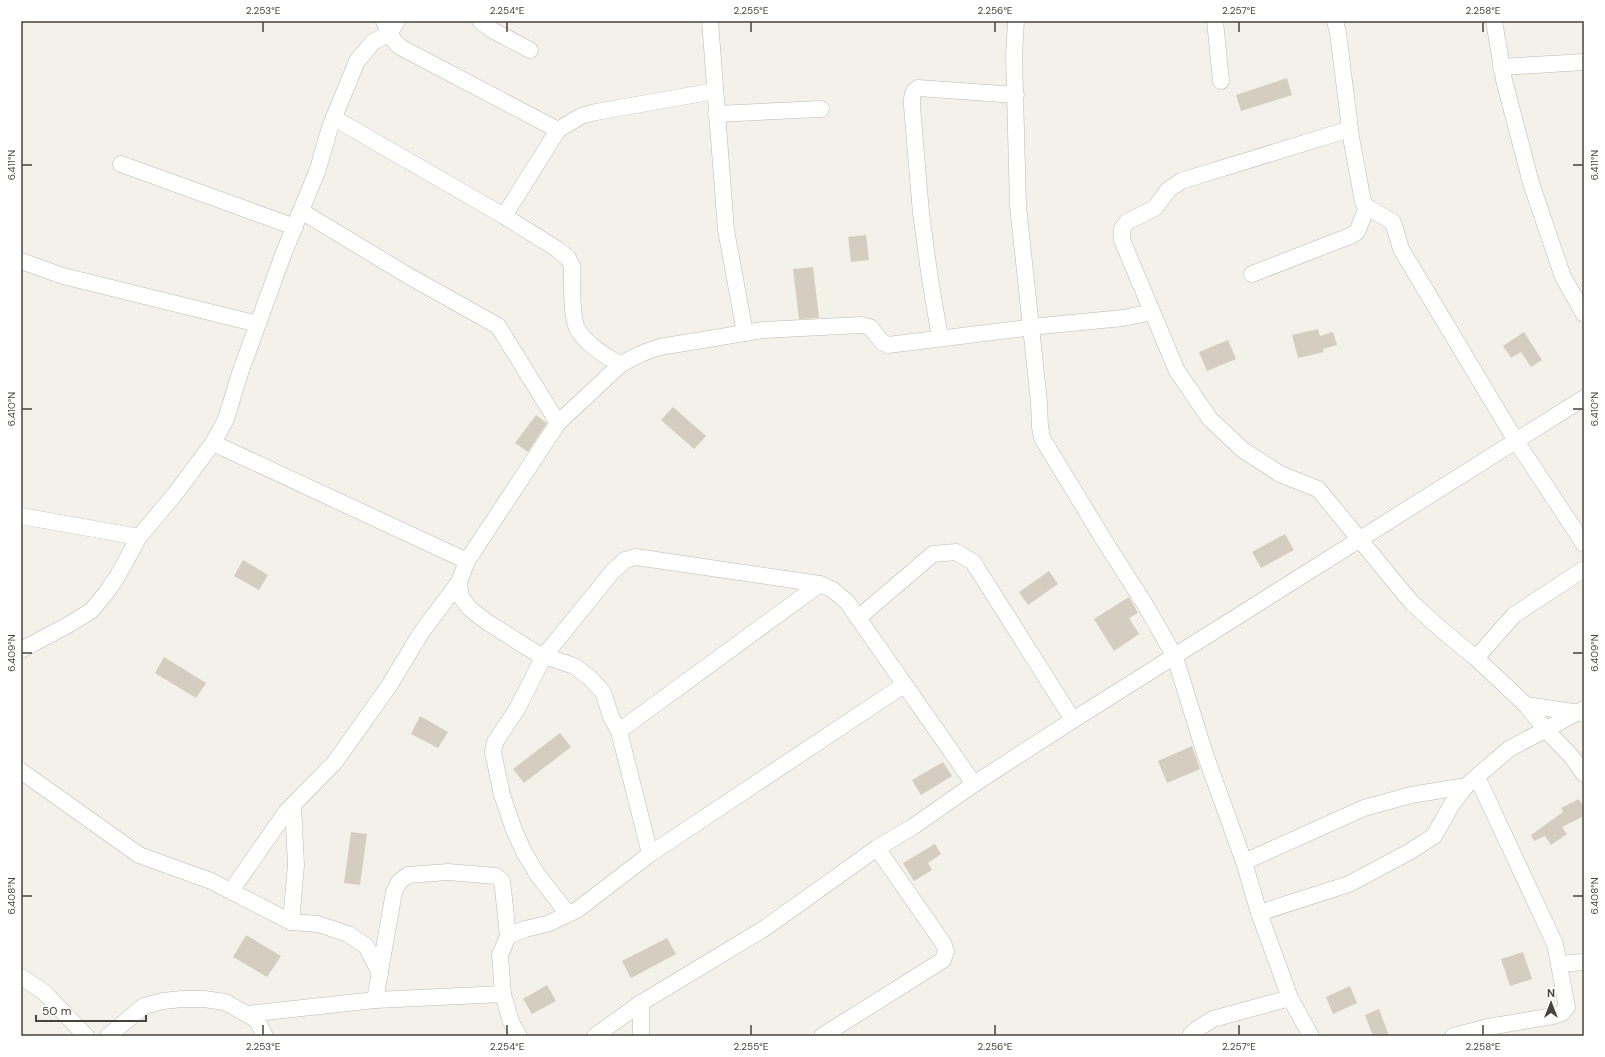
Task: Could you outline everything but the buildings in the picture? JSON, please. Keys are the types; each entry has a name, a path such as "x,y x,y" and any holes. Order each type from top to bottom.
{"street":[{"path":"480,21 492,30 530,50"},
{"path":"710,21 714,91 726,230 745,333"},
{"path":"1016,21 1014,55 1018,206 1032,328 1042,438 1146,606 1175,657 1205,754 1244,862 1259,912 1290,998 1311,1036"},
{"path":"1215,21 1220,81"},
{"path":"1335,21 1338,33 1350,130 1363,202 1367,207 1392,222 1401,249 1516,441 1584,544"},
{"path":"1494,21 1501,67 1531,183 1563,278 1580,296 1584,314"},
{"path":"21,650 68,626 92,611 117,577 139,537 175,494 213,443 226,419 240,373 318,169 334,118 357,61 390,25 396,44 402,48 558,130"},
{"path":"1501,67 1584,62"},
{"path":"940,338 921,213 912,94 914,90 918,88 1016,95"},
{"path":"504,216 558,130 581,116 714,91"},
{"path":"716,114 821,109"},
{"path":"334,118 504,216 557,249 568,258 572,266 574,318 577,329 593,348 620,365"},
{"path":"1350,130 1181,181 1168,190 1155,208 1127,222 1122,229 1122,240 1177,371 1210,419 1244,450 1280,474 1318,489 1360,538 1412,603 1476,658 1526,706 1546,730 1572,757 1584,774"},
{"path":"121,164 295,226"},
{"path":"1252,274 1357,232 1367,207"},
{"path":"301,211 407,275 498,326 558,423"},
{"path":"21,261 63,276 258,324"},
{"path":"230,891 286,812 335,762 389,686 421,633 459,582 467,561 558,423 620,365 646,351 660,347 763,330 861,325 870,326 882,342 888,344 1123,318 1152,312"},
{"path":"595,1036 641,1003 765,928 877,848 914,826 974,784 1073,720 1584,398"},
{"path":"213,443 467,561"},
{"path":"21,516 139,537"},
{"path":"858,618 933,554 956,552 973,562 1073,720"},
{"path":"568,914 537,874 524,852 514,830 502,796 493,752 495,742 517,709 544,656 613,571 624,560 636,557 820,584 833,590 847,602 974,784"},
{"path":"1476,658 1514,616 1584,569"},
{"path":"459,582 461,597 469,608 487,622 536,653 574,666 589,677 603,692 611,717 619,731 650,854"},
{"path":"619,731 820,584"},
{"path":"508,936 525,929 547,924 577,910 650,854 904,685"},
{"path":"1526,706 1582,712"},
{"path":"1259,912 1349,884 1409,852 1434,836 1452,804 1471,781 1509,749 1582,712"},
{"path":"21,770 139,855 211,881 291,922 318,924 348,934 366,946 380,973"},
{"path":"1244,862 1364,808 1471,781"},
{"path":"1453,1036 1488,1027 1562,1014 1567,1007 1555,944 1471,781"},
{"path":"291,922 296,865 293,805"},
{"path":"822,1036 943,960 946,951 943,942 877,848"},
{"path":"375,1000 394,892 399,882 408,875 448,872 496,876 502,881 508,936 500,955 502,994 511,1022 519,1036"},
{"path":"1559,964 1584,962"},
{"path":"21,977 44,992 86,1036"},
{"path":"247,1014 375,1000 502,994"},
{"path":"1190,1036 1197,1029 1213,1019 1290,998"},
{"path":"108,1036 144,1006 163,1001 197,999 225,1002 257,1020 265,1036"},
{"path":"641,1003 641,1036"}]}
